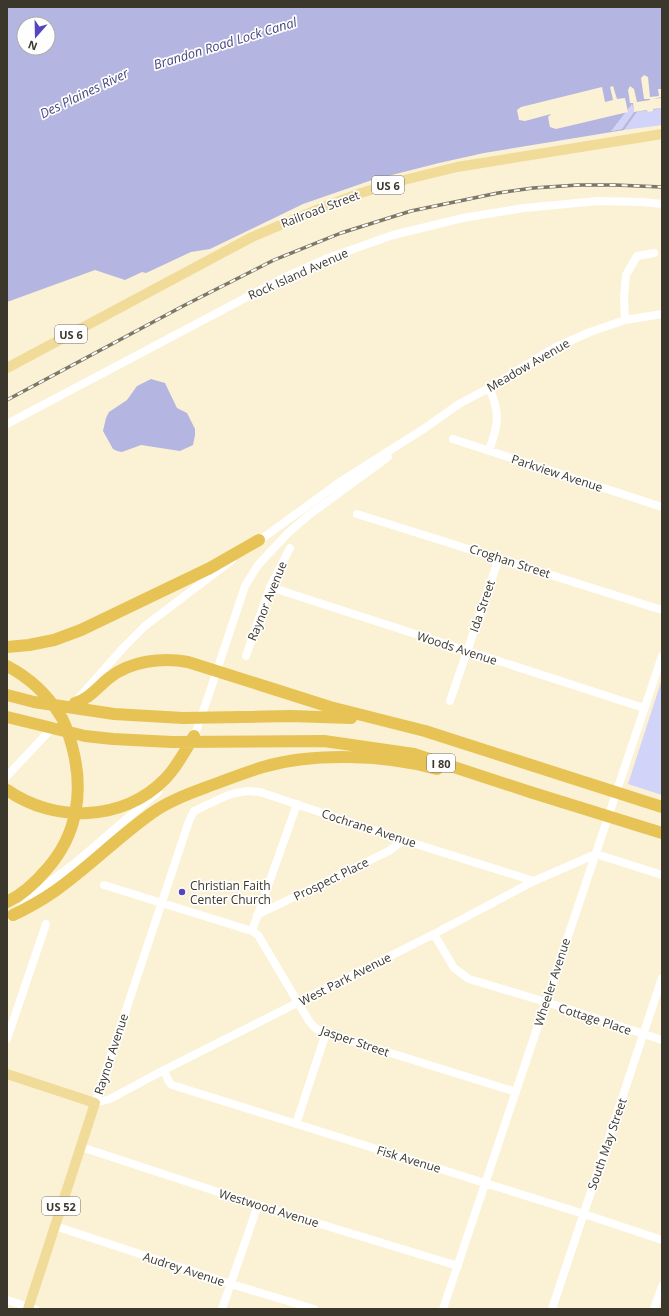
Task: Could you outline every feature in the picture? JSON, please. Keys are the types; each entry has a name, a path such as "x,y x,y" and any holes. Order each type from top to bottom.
{"highway":[{"path":"7,647 29,645 54,640 81,630 210,568 259,540"},
{"path":"75,703 83,701 110,677 131,666 148,661 179,660 230,674 330,707 372,718"},
{"path":"7,666 20,673 42,692 61,716 77,763 78,792 77,806 71,827 62,848 53,862 40,878 7,902"},
{"name":"I 80","path":"7,695 34,702 114,714 183,718 222,716 372,718 425,731 662,807"},
{"name":"I 80","path":"7,717 38,726 85,736 172,742 324,741 414,754 530,792 662,832"},
{"path":"7,790 28,803 59,812 102,812 127,804 143,796 165,779 196,734"},
{"path":"10,916 33,905 55,890 153,812 189,793 264,767 295,761 337,757 383,760 428,766 530,792"}],"main road":[{"name":"Railroad Street","path":"7,368 252,237 361,193 404,180 457,167 662,134"},
{"path":"7,1074 95,1103"},
{"name":"Raynor Avenue","path":"31,1308 55,1226 95,1103"}],"street":[{"name":"Rock Island Avenue","path":"7,424 283,278 328,258 394,235 463,218 524,208 598,201 662,204"},
{"path":"625,320 624,298 626,275 637,256 654,253"},
{"name":"Meadow Avenue","path":"425,428 459,404 489,388 554,348 590,332 625,320 662,314"},
{"path":"489,388 497,411 496,429 489,450"},
{"path":"9,774 75,703 123,648 145,626 259,540 340,482 425,428"},
{"path":"10,916 46,885 75,863 167,783 186,754 196,734 245,586 258,565 288,533 309,515 425,428"},
{"name":"Parkview Avenue","path":"453,439 662,507"},
{"name":"Croghan Street","path":"357,514 662,610"},
{"name":"Raynor Avenue","path":"246,656 270,587 290,548"},
{"name":"Ida Street","path":"450,701 499,558"},
{"name":"Woods Avenue","path":"270,587 644,708"},
{"name":"Wheeler Avenue","path":"443,1309 662,656"},
{"name":"Cochrane Avenue","path":"204,806 235,793 248,791 260,792 403,840 534,881"},
{"path":"104,884 252,931 297,804"},
{"name":"Raynor Avenue","path":"95,1103 189,821 194,811 204,806"},
{"name":"Prospect Place","path":"257,916 389,851 403,840"},
{"path":"596,854 662,875"},
{"name":"West Park Avenue","path":"95,1103 110,1099 164,1070 434,934 534,881 596,854"},
{"path":"7,1039 46,924"},
{"name":"Jasper Street","path":"252,931 258,934 309,1021 315,1028 326,1033 516,1092"},
{"name":"Cottage Place","path":"434,934 454,968 469,979 546,1002 662,1040"},
{"name":"South May Street","path":"552,1309 662,978"},
{"path":"296,1124 326,1033"},
{"name":"Fisk Avenue","path":"164,1070 169,1082 172,1085 584,1214 662,1240"},
{"name":"Westwood Avenue","path":"81,1147 258,1205 458,1266"},
{"path":"222,1309 258,1205"},
{"name":"Audrey Avenue","path":"55,1226 231,1284 314,1309"},
{"path":"654,1309 662,1286"},
{"path":"7,1300 31,1308"}],"shaded area":[{"path":"632,104 634,112 622,129 610,131"},
{"path":"662,108 662,125 624,130 637,112"},
{"path":"662,679 662,795 628,784"}],"water":[{"path":"7,7 662,7 662,108 637,112 624,130 484,153 372,180 303,204 210,249 191,252 146,273 142,272 125,280 95,270 7,302","holes":["632,104 634,112 622,129 611,131"]},
{"path":"151,379 165,383 177,408 187,413 195,429 193,445 180,451 141,445 122,452 113,449 103,431 109,412 127,400 137,386"}],"pier":[{"path":"644,75 648,77 650,97 659,96 658,89 661,89 662,97 653,99 662,98 662,108 653,109 653,111 648,112 647,110 634,112 633,103 630,103 628,90 630,86 634,89 637,102 650,100 644,99 641,78"},
{"path":"613,86 617,99 625,98 628,112 556,129 550,127 548,117 551,114 525,121 519,120 517,110 521,107 602,87 605,102 613,100 610,87"}],"railway":[{"path":"7,400 185,305 274,260 341,233 411,211 498,193 533,188 578,185 662,187"}],"place":[{"name":"Christian Faith Center Church","path":"182,892"}],"water label":[{"name":"Brandon Road Lock Canal","path":"225,43"},
{"name":"Des Plaines River","path":"84,93"}]}
